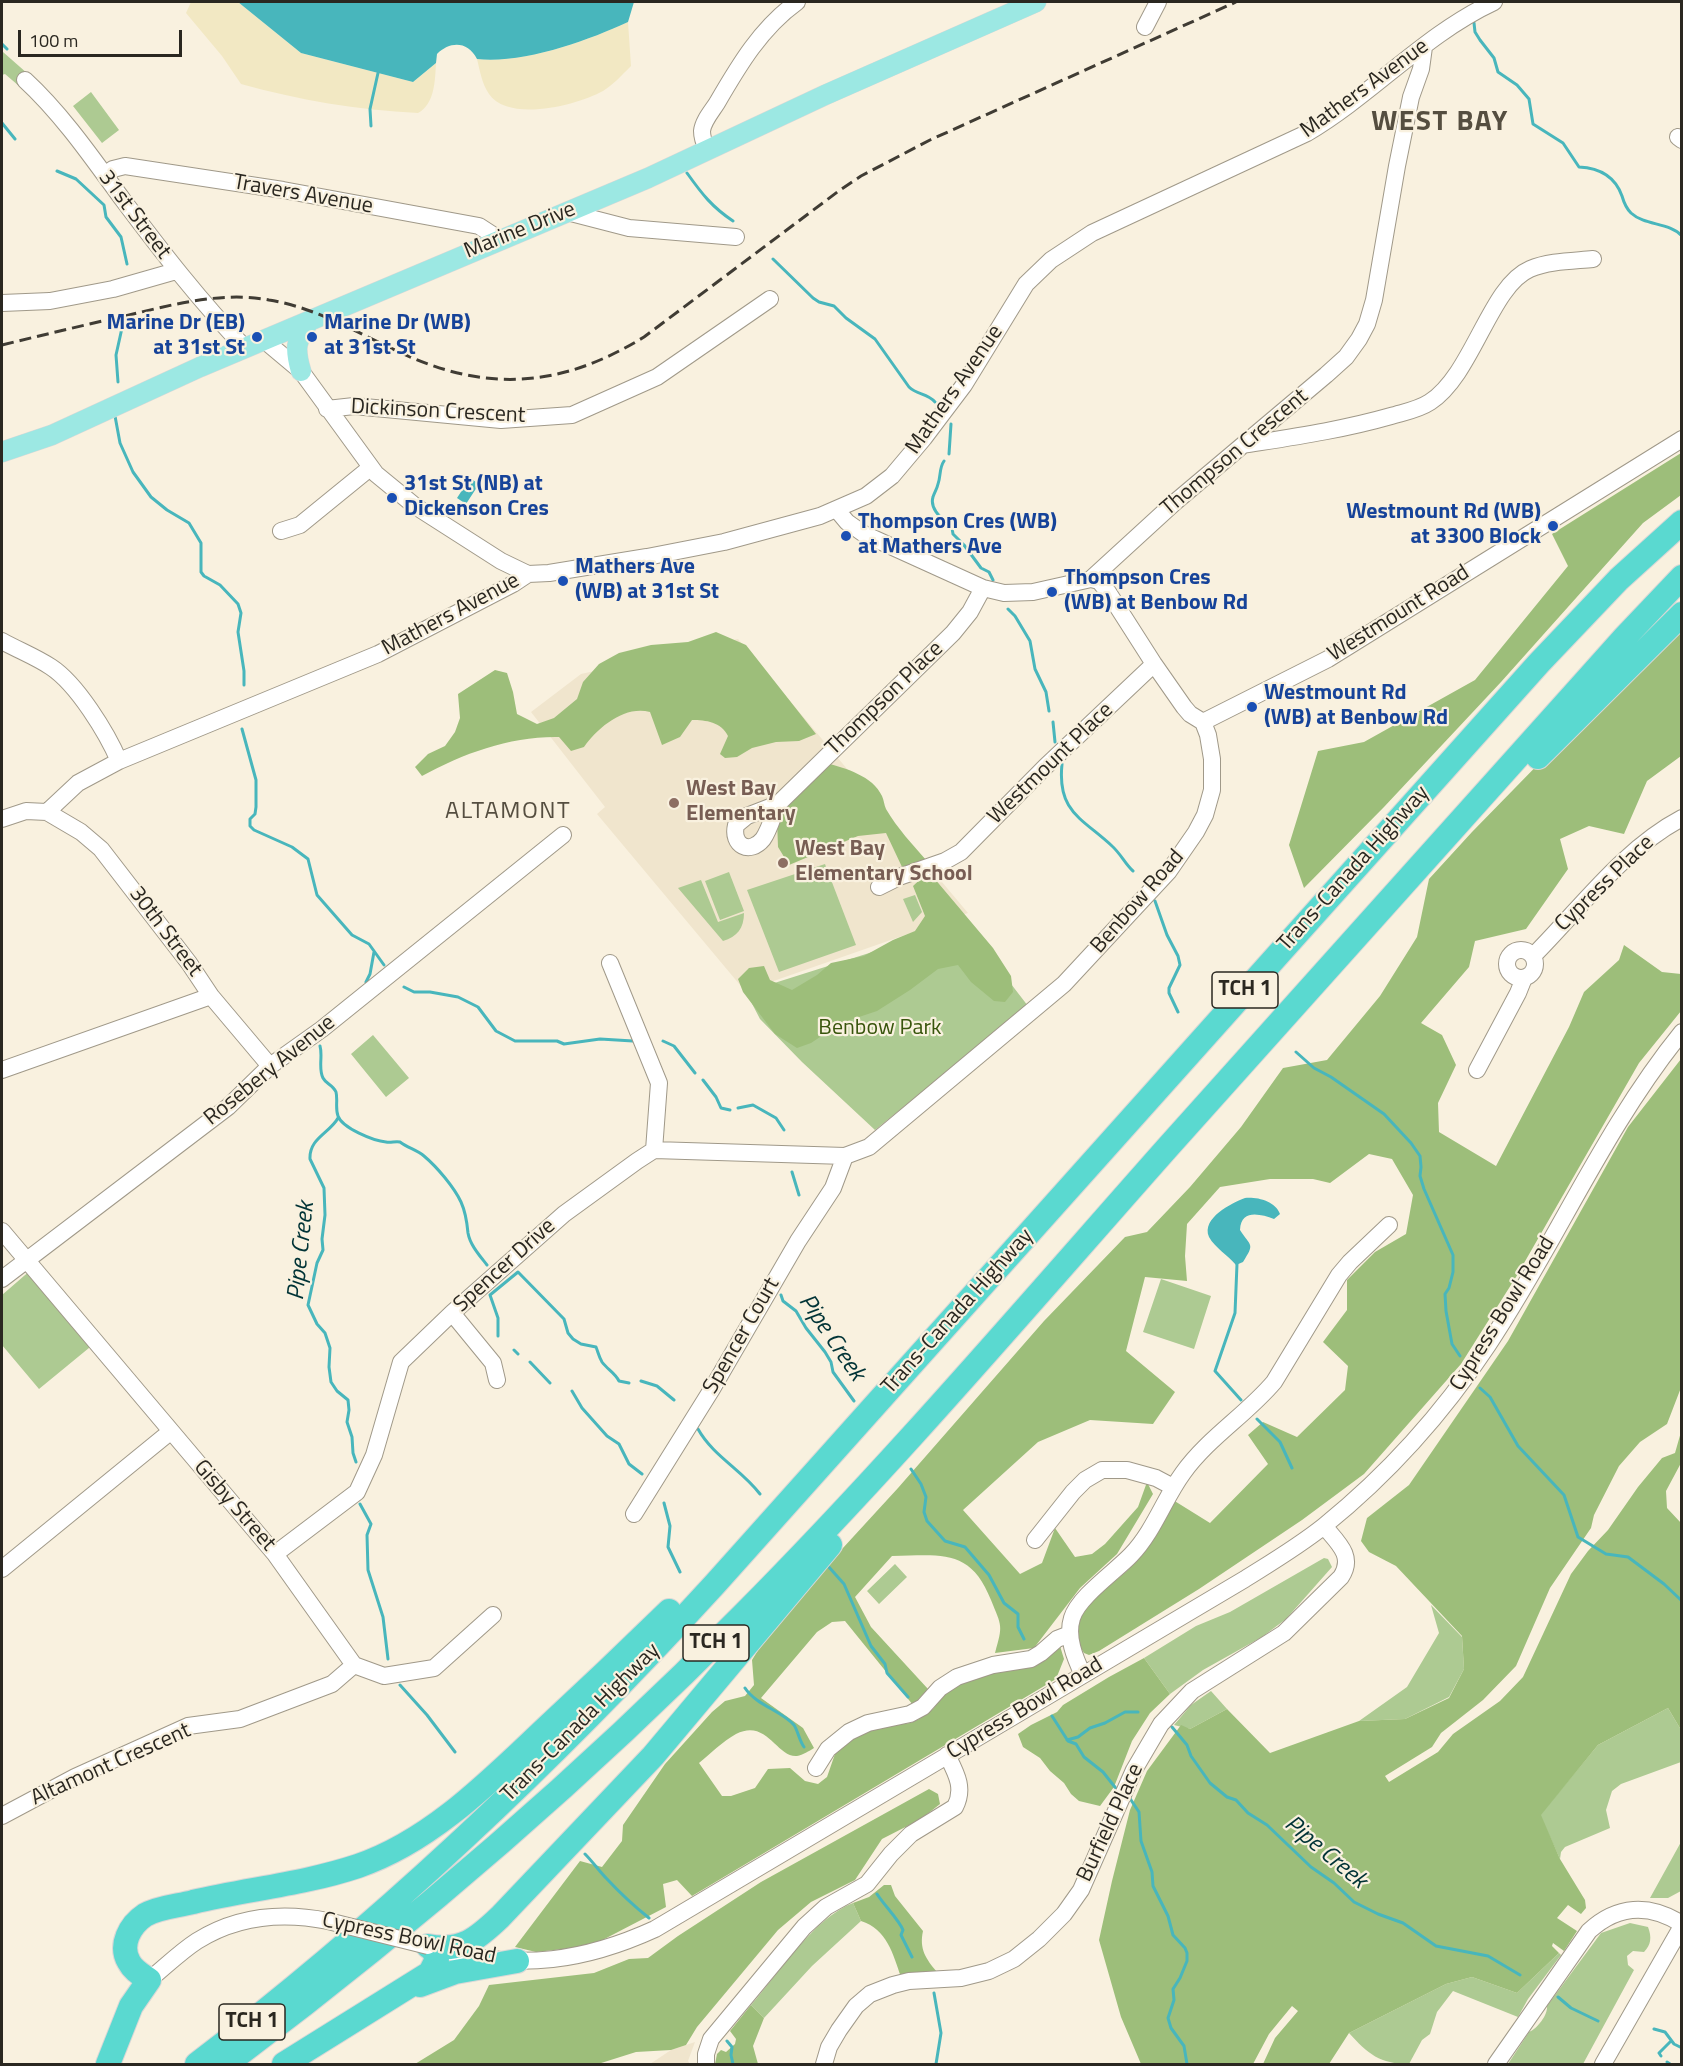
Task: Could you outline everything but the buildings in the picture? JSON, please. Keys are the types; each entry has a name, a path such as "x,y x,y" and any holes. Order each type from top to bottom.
{"highway":[{"name":"Trans-Canada Highway","path":"197,2064 266,2011 354,1938 496,1809 646,1659 1539,663 1619,579 1682,522"},
{"name":"Trans-Canada Highway","path":"226,2064 418,1914 515,1830 617,1738 746,1613 991,1348 1176,1138 1682,577"},
{"path":"1404,885 1493,803 1682,614"},
{"path":"428,1946 445,1948 464,1944 481,1935 611,1802 674,1731 890,1474 991,1348"},
{"path":"108,2064 131,2006 149,1980 133,1968 126,1954 127,1936 137,1922 154,1911 225,1894 308,1880 359,1865 398,1848 426,1831 472,1796 523,1750 818,1468"},
{"path":"500,1917 492,1934 491,1945 498,1955 517,1961"},
{"path":"284,2064 423,1978 435,1966 437,1959 428,1946"},
{"path":"393,1996 448,1974 517,1961"}],"main road":[{"name":"Marine Drive","path":"2,453 34,442 245,348 648,178 707,149 1036,2"},
{"path":"301,371 295,353 296,346 297,340 309,321"}],"street":[{"path":"707,149 702,139 703,125 740,64 770,25 797,2"},
{"path":"1144,27 1158,2"},
{"name":"Mathers Avenue","path":"47,812 78,783 119,761 378,654 528,574 549,573 724,542 837,510 873,492 904,463 957,394 1026,284 1051,260 1078,241 1112,223 1307,133 1340,112 1461,18 1494,2"},
{"name":"Thompson Crescent","path":"1090,579 1174,503 1346,357 1359,339 1367,324 1374,300 1397,166 1411,97 1421,69 1424,47"},
{"name":"31st Street","path":"25,80 105,176 176,271 245,348"},
{"name":"Travers Avenue","path":"105,176 113,169 125,166 188,175 479,226 499,239"},
{"path":"567,212 629,228 736,237"},
{"path":"1243,445 1299,437 1368,422 1428,404 1453,381 1503,294 1522,274 1538,266 1593,259"},
{"path":"2,303 50,301 113,289 176,271"},
{"name":"Dickinson Crescent","path":"327,409 354,406 501,420 572,415 657,377 770,299"},
{"path":"264,340 301,371 370,468 415,506 501,561 528,574"},
{"name":"Westmount Road","path":"1203,722 1328,659 1682,439"},
{"path":"281,531 300,525 370,468"},
{"path":"837,510 847,522 864,534 983,588 1017,594 1090,579 1099,581 1190,714 1203,722"},
{"name":"Thompson Place","path":"778,804 957,629 979,599 983,588"},
{"path":"2,641 53,668 68,683 98,722 119,761"},
{"name":"Westmount Place","path":"879,887 899,877 945,861 961,852 1045,767 1154,664"},
{"name":"Benbow Road","path":"845,1156 869,1148 1064,984 1169,871 1196,832 1205,815 1212,790 1212,759 1203,722"},
{"path":"2,819 26,811 47,812"},
{"name":"30th Street","path":"47,812 81,832 101,849 212,996 270,1066"},
{"name":"Cypress Place","path":"1477,1070 1524,978 1534,970 1533,956 1646,840 1682,818"},
{"name":"Rosebery Avenue","path":"2,1278 228,1107 270,1066 322,1029 563,835"},
{"path":"1524,978 1512,975 1508,969 1508,960 1512,953 1520,950 1533,956"},
{"path":"610,963 659,1083 654,1150 845,1156"},
{"path":"2,1070 212,996"},
{"name":"Cypress Bowl Road","path":"149,1980 197,1941 235,1924 278,1916 328,1921 471,1956 517,1961 552,1960 593,1952 633,1939 654,1929 1245,1580 1324,1526 1385,1473 1439,1412 1472,1369 1503,1322 1618,1125 1682,1032"},
{"name":"Spencer Drive","path":"275,1554 357,1492 374,1455 402,1362 452,1313 564,1214 654,1150"},
{"name":"Spencer Court","path":"634,1514 712,1389 798,1241 833,1188 845,1156"},
{"path":"1083,1675 1076,1661 1070,1634 1072,1617 1076,1609 1132,1554 1145,1537 1182,1473 1203,1449 1274,1382 1339,1275 1389,1225"},
{"name":"Gisby Street","path":"2,1231 24,1260 275,1554 354,1665"},
{"path":"452,1313 492,1363 497,1380"},
{"path":"2,1569 170,1432"},
{"path":"1035,1540 1073,1492 1085,1480 1102,1470 1135,1472 1156,1478 1173,1487"},
{"name":"Burfield Place","path":"824,2064 839,2030 856,2006 870,1994 893,1984 961,1978 989,1971 1014,1959 1026,1950 1064,1914 1081,1890 1134,1770 1161,1724 1192,1691 1284,1633 1341,1577 1346,1569 1347,1560 1337,1542 1324,1526"},
{"path":"354,1665 384,1676 434,1668 493,1615"},
{"path":"816,1768 828,1749 849,1732 868,1723 910,1714 922,1707 940,1688 957,1677 986,1667 1031,1659 1057,1639 1070,1634"},
{"name":"Altamont Crescent","path":"2,1816 75,1777 188,1726 240,1719 332,1684 354,1665"},
{"path":"706,2064 706,2054 711,2039 804,1927 826,1907 867,1884 891,1854 911,1834 955,1807 959,1800 960,1785 947,1755"},
{"path":"1496,2064 1589,1932 1599,1922 1617,1913 1640,1909 1660,1912 1682,1925 1603,2064"}],"shaded area":[{"name":"West Bay Elementary School","path":"738,639 968,913 745,991 597,814 605,807 531,712 581,674"},
{"path":"695,2042 688,2061 690,2064 650,2064 671,2050"}],"green space":[{"path":"3,52 28,74 19,86 5,74 2,75"},
{"path":"91,92 119,130 102,143 73,106"},
{"path":"1681,453 1681,495 1643,523 1501,682 1384,807 1304,888 1289,845 1318,751 1364,742 1475,680 1568,566 1552,534"},
{"path":"1681,623 1681,756 1647,781 1624,834 1589,826 1560,839 1568,869 1526,929 1475,941 1469,967 1421,1023 1442,1035 1456,1065 1438,1103 1439,1132 1496,1166 1569,1027 1584,992 1619,960 1624,945 1662,972 1681,974 1681,1011 1639,1063 1516,1277 1461,1364 1364,1474 1302,1520 1199,1589 1099,1651 1089,1655 1084,1653 1079,1645 1076,1622 1087,1605 1129,1569 1173,1500 1210,1523 1268,1464 1248,1435 1263,1422 1297,1437 1345,1390 1348,1366 1323,1342 1347,1310 1347,1280 1375,1252 1406,1234 1413,1195 1392,1159 1369,1154 1330,1183 1313,1179 1270,1179 1220,1187 1187,1224 1185,1256 1187,1281 1145,1277 1126,1351 1175,1392 1153,1424 1090,1420 1038,1442 963,1510 1020,1574 1042,1563 1055,1528 1075,1557 1092,1554 1105,1544 1138,1507 1147,1482 1153,1494 1117,1554 1080,1588 1034,1648 995,1653 1000,1631 997,1616 983,1583 964,1563 939,1556 892,1556 855,1597 871,1627 928,1689 913,1705 845,1621 832,1622 817,1632 761,1698 803,1728 814,1748 797,1756 790,1755 764,1734 747,1730 731,1737 699,1763 722,1796 731,1796 755,1788 768,1769 790,1768 805,1781 818,1784 827,1777 835,1754 853,1738 881,1726 910,1723 919,1719 933,1709 948,1689 1060,1646 1064,1659 1056,1679 692,1896 677,1880 663,1884 666,1907 591,1946 536,1952 515,1947 580,1861 602,1867 622,1841 623,1825 665,1764 712,1712 725,1701 745,1696 754,1685 752,1660 776,1621 898,1488 1044,1321 1125,1237 1147,1232 1190,1187 1241,1127 1283,1068 1327,1060 1380,996 1417,937 1429,879 1639,661"},
{"path":"716,632 746,645 816,734 799,741 776,742 752,748 737,757 725,758 720,754 728,736 717,725 708,721 692,720 680,737 662,745 650,712 641,711 613,719 604,725 584,747 571,751 559,737 541,737 523,739 471,753 422,776 415,767 428,754 445,746 455,732 460,718 458,694 495,670 507,673 517,714 537,724 554,718 577,699 583,682 599,664 619,653 651,645 688,642"},
{"path":"826,763 842,767 872,783 878,789 895,823 927,861 918,867 902,867 886,833 858,836 789,865 778,847 777,820 787,803"},
{"path":"825,864 856,945 779,972 747,890"},
{"path":"729,872 744,911 720,920 705,881"},
{"path":"926,874 934,878 993,948 1011,976 1013,992 1005,1002 994,1001 971,982 958,965 938,969 877,1011 841,1023 811,1043 797,1048 775,1034 743,992 738,979 749,968 764,966 770,980 792,990 817,975 831,963 864,956 915,931 925,916 913,886"},
{"path":"701,880 718,922 744,913 741,927 728,939 723,941 678,888"},
{"path":"915,895 922,912 913,922 903,899"},
{"name":"Benbow Park","path":"964,923 1028,1006 875,1130 760,1019 746,992"},
{"path":"373,1035 409,1078 386,1097 351,1054"},
{"path":"1681,1059 1682,1385 1667,1424 1640,1442 1619,1466 1594,1515 1591,1528 1550,1588 1516,1666 1483,1700 1441,1733 1432,1747 1385,1776 1389,1782 1438,1752 1453,1734 1500,1701 1523,1677 1571,1574 1608,1530 1638,1487 1662,1458 1675,1453 1681,1432 1681,1463 1666,1491 1667,1508 1681,1523 1681,1730 1668,1708 1598,1745 1541,1815 1560,1859 1585,1900 1586,1908 1581,1914 1568,1905 1557,1918 1577,1931 1564,1951 1553,1943 1552,1946 1559,1953 1517,1993 1472,1977 1446,1984 1349,2033 1329,2064 1263,2064 1275,2038 1298,2011 1292,2006 1269,2034 1253,2064 1141,2064 1121,2017 1099,1940 1130,1810 1147,1771 1181,1725 1190,1729 1227,1709 1270,1753 1359,1721 1405,1719 1449,1698 1464,1669 1462,1636 1396,1566 1369,1552 1361,1541 1367,1518 1409,1485 1508,1341 1628,1127"},
{"path":"32,1269 95,1343 39,1389 2,1345 2,1295"},
{"path":"1161,1279 1211,1296 1194,1349 1143,1332"},
{"path":"1324,1558 1328,1559 1332,1567 1286,1619 1262,1637 1203,1670 1170,1694 1144,1658 1196,1626 1230,1612"},
{"path":"895,1564 907,1577 879,1604 867,1591"},
{"path":"1431,1605 1462,1637 1464,1669 1449,1697 1405,1719 1359,1721 1407,1687 1439,1633"},
{"path":"1144,1658 1170,1694 1150,1713 1132,1741 1114,1787 1100,1806 1079,1801 1040,1758 1023,1747 1018,1734 1057,1712 1063,1705 1109,1677"},
{"path":"1211,1691 1227,1709 1190,1729 1174,1725 1191,1705"},
{"path":"1668,1708 1681,1730 1681,1762 1621,1784 1612,1791 1606,1810 1610,1828 1565,1847 1560,1859 1540,1815 1598,1745"},
{"path":"929,1789 938,1794 940,1804 921,1819 882,1839 855,1880 811,1902 778,1930 697,2027 686,2045 671,2050 636,2052 598,2064 415,2064 454,2040 479,2006 489,1985 594,1973 629,1959 648,1958 761,1882"},
{"path":"1681,1842 1681,1891 1668,1898 1650,1898"},
{"path":"884,1885 891,1885 895,1896 923,1931 924,1953 937,1972 901,1977 892,1951 883,1936 861,1921 853,1903 869,1897"},
{"path":"853,1903 861,1921 812,1966 764,2018 751,2005 811,1933 839,1910"},
{"path":"1630,1923 1648,1927 1649,1944 1644,1952 1633,1951 1627,1956 1628,1965 1634,1970 1583,2064 1508,2064 1529,2032 1541,2021 1547,2006 1601,1933"},
{"path":"1559,1953 1561,1955 1528,1999 1518,2017 1453,1991 1437,2012 1430,2034 1422,2040 1409,2064 1382,2060 1362,2047 1349,2033 1446,1984 1472,1977 1517,1993"},
{"path":"751,2005 764,2018 753,2046 758,2064 715,2064 717,2054 721,2050 726,2052 735,2044 736,2039 730,2031"}],"sand":[{"path":"191,2 238,2 301,53 413,82 436,63 431,98 424,109 418,113 396,112 328,103 241,84 222,56 186,13"},
{"path":"628,22 631,66 610,86 592,96 544,109 512,108 499,103 489,94 485,86 477,59 514,58 554,50"}],"water":[{"path":"238,2 634,2 628,22 554,50 495,60 477,59 464,46 447,47 437,54 436,63 413,82 301,53"},
{"path":"470,478 479,484 466,504 457,498"},
{"path":"1245,1198 1266,1201 1280,1214 1274,1219 1252,1215 1244,1219 1240,1230 1250,1248 1243,1262 1236,1265 1212,1241 1208,1230 1209,1224 1219,1212"}],"waterway":[{"path":"1474,23 1475,32 1494,58 1498,72 1517,85 1529,99 1533,124 1563,143 1579,167 1600,171 1611,178 1631,213 1643,220 1671,228 1682,236"},
{"path":"2,44 7,49"},
{"path":"371,126 370,109 378,73"},
{"name":"Pipe Creek","path":"2,123 15,139"},
{"name":"Pipe Creek","path":"57,171 76,179 104,205 106,217 121,237 127,264"},
{"path":"687,173 708,200 733,221"},
{"path":"773,259 813,298 834,306 846,318 875,339 909,387 935,402"},
{"name":"Pipe Creek","path":"118,382 116,355 122,328"},
{"name":"Pipe Creek","path":"115,416 120,443 133,472 151,497 189,523 201,543 201,572 220,585 238,604 241,613 238,632 244,685"},
{"path":"949,454 951,424"},
{"path":"944,461 933,497 933,506 952,528 953,534 981,568 989,572 993,580"},
{"path":"1008,609 1015,616 1030,641 1035,669 1046,692 1049,711"},
{"path":"1053,722 1055,742"},
{"name":"Pipe Creek","path":"242,729 256,780 256,807 255,814 250,819 250,826 292,847 308,859 317,895 352,935 369,944 384,965"},
{"path":"1062,764 1061,780 1068,804 1074,813 1115,849 1133,871"},
{"path":"1155,901 1180,965 1169,988 1178,1012"},
{"name":"Pipe Creek","path":"366,982 370,974 374,952"},
{"name":"Pipe Creek","path":"404,987 414,992 430,992 458,997 478,1007 496,1031 515,1041 557,1041 564,1044 600,1039 633,1041"},
{"name":"Pipe Creek","path":"663,1041 674,1046 695,1073"},
{"name":"Pipe Creek","path":"320,1046 322,1074 324,1080 336,1092 337,1113 341,1121 359,1133 374,1139 400,1142 429,1161 445,1177 458,1196 463,1206 471,1242 487,1265"},
{"path":"1296,1052 1314,1068 1331,1077 1384,1114 1420,1156 1420,1176 1424,1189 1453,1255 1453,1272 1445,1294 1446,1311 1452,1344 1460,1356"},
{"name":"Pipe Creek","path":"703,1080 721,1108 730,1110"},
{"name":"Pipe Creek","path":"738,1108 753,1105 776,1118 784,1130"},
{"name":"Pipe Creek","path":"338,1118 316,1141 311,1152 310,1159 324,1188 325,1215 323,1250 317,1263 308,1305 317,1324 325,1333 330,1348 331,1382 337,1391 348,1400 347,1422 356,1462"},
{"name":"Pipe Creek","path":"792,1172 799,1195"},
{"path":"1237,1264 1235,1313 1215,1371 1241,1400"},
{"path":"498,1336 498,1318 490,1295 518,1272 564,1319 568,1333 573,1339 581,1344 596,1347 602,1362 619,1381 629,1383"},
{"name":"Pipe Creek","path":"781,1295 783,1301 796,1311 825,1352 831,1362 833,1372 854,1401"},
{"name":"Pipe Creek","path":"514,1350 518,1354"},
{"name":"Pipe Creek","path":"530,1362 550,1383"},
{"path":"641,1381 657,1386 674,1400"},
{"path":"1480,1388 1490,1397 1518,1446 1564,1495 1578,1537 1606,1554 1628,1557 1664,1584 1682,1601"},
{"name":"Pipe Creek","path":"572,1391 582,1408 607,1436 619,1444 629,1464 642,1474"},
{"path":"1257,1419 1280,1442 1292,1468"},
{"path":"698,1429 711,1447 760,1494"},
{"name":"Pipe Creek","path":"911,1469 926,1497 924,1512 927,1521 945,1541 965,1547 989,1575 1004,1603 1018,1614 1018,1627 1024,1639"},
{"name":"Pipe Creek","path":"664,1503 670,1526 668,1547 680,1572"},
{"name":"Pipe Creek","path":"360,1504 371,1524 367,1535 368,1570 383,1617 388,1659"},
{"path":"828,1566 844,1584 871,1646 885,1664 887,1673 908,1697"},
{"name":"Pipe Creek","path":"400,1685 427,1715 455,1752"},
{"name":"Pipe Creek","path":"745,1688 756,1699 789,1720 794,1725 804,1747"},
{"name":"Pipe Creek","path":"1067,1740 1078,1737 1090,1728 1125,1712 1138,1712"},
{"name":"Pipe Creek","path":"1052,1716 1068,1741 1076,1744 1084,1757 1103,1772 1118,1791"},
{"name":"Pipe Creek","path":"1172,1727 1187,1745 1191,1756 1210,1783 1267,1825 1311,1867 1334,1883 1354,1902 1403,1923 1436,1946 1488,1956 1520,1975"},
{"name":"Pipe Creek","path":"1129,1797 1139,1812 1141,1841 1152,1872 1153,1886 1168,1916 1173,1935 1187,1953 1187,1961 1173,1989 1174,2000 1168,2018 1171,2028 1184,2046 1187,2064"},
{"name":"Pipe Creek","path":"585,1854 604,1876 649,1918"},
{"name":"Pipe Creek","path":"877,1894 901,1926 903,1930 901,1935 912,1957"},
{"name":"Pipe Creek","path":"934,1993 941,2033 936,2064"},
{"path":"1558,1997 1571,2008 1598,2021"},
{"path":"1654,2029 1665,2032 1674,2044 1682,2048"},
{"name":"Pipe Creek","path":"727,2041 732,2047 733,2064"},
{"path":"1661,2056 1659,2053 1671,2041"}],"railway":[{"path":"2,345 196,300 233,297 269,300 302,308 334,320 428,364 460,373 490,378 521,379 551,375 582,367 613,354 644,337 861,176 930,140 1236,2"}],"place":[{"name":"Marine Dr (EB) at 31st St","path":"257,337"},
{"name":"Marine Dr (WB) at 31st St","path":"312,337"},
{"name":"31st St (NB) at Dickenson Cres","path":"392,498"},
{"name":"Westmount Rd (WB) at 3300 Block","path":"1553,526"},
{"name":"Thompson Cres (WB) at Mathers Ave","path":"846,536"},
{"name":"Mathers Ave (WB) at 31st St","path":"563,581"},
{"name":"Thompson Cres (WB) at Benbow Rd","path":"1052,592"},
{"name":"Westmount Rd (WB) at Benbow Rd","path":"1252,707"},
{"name":"West Bay Elementary","path":"674,803"},
{"name":"West Bay Elementary School","path":"783,863"}],"district":[{"name":"WEST BAY","path":"1440,123"},
{"name":"ALTAMONT","path":"508,812"}]}
